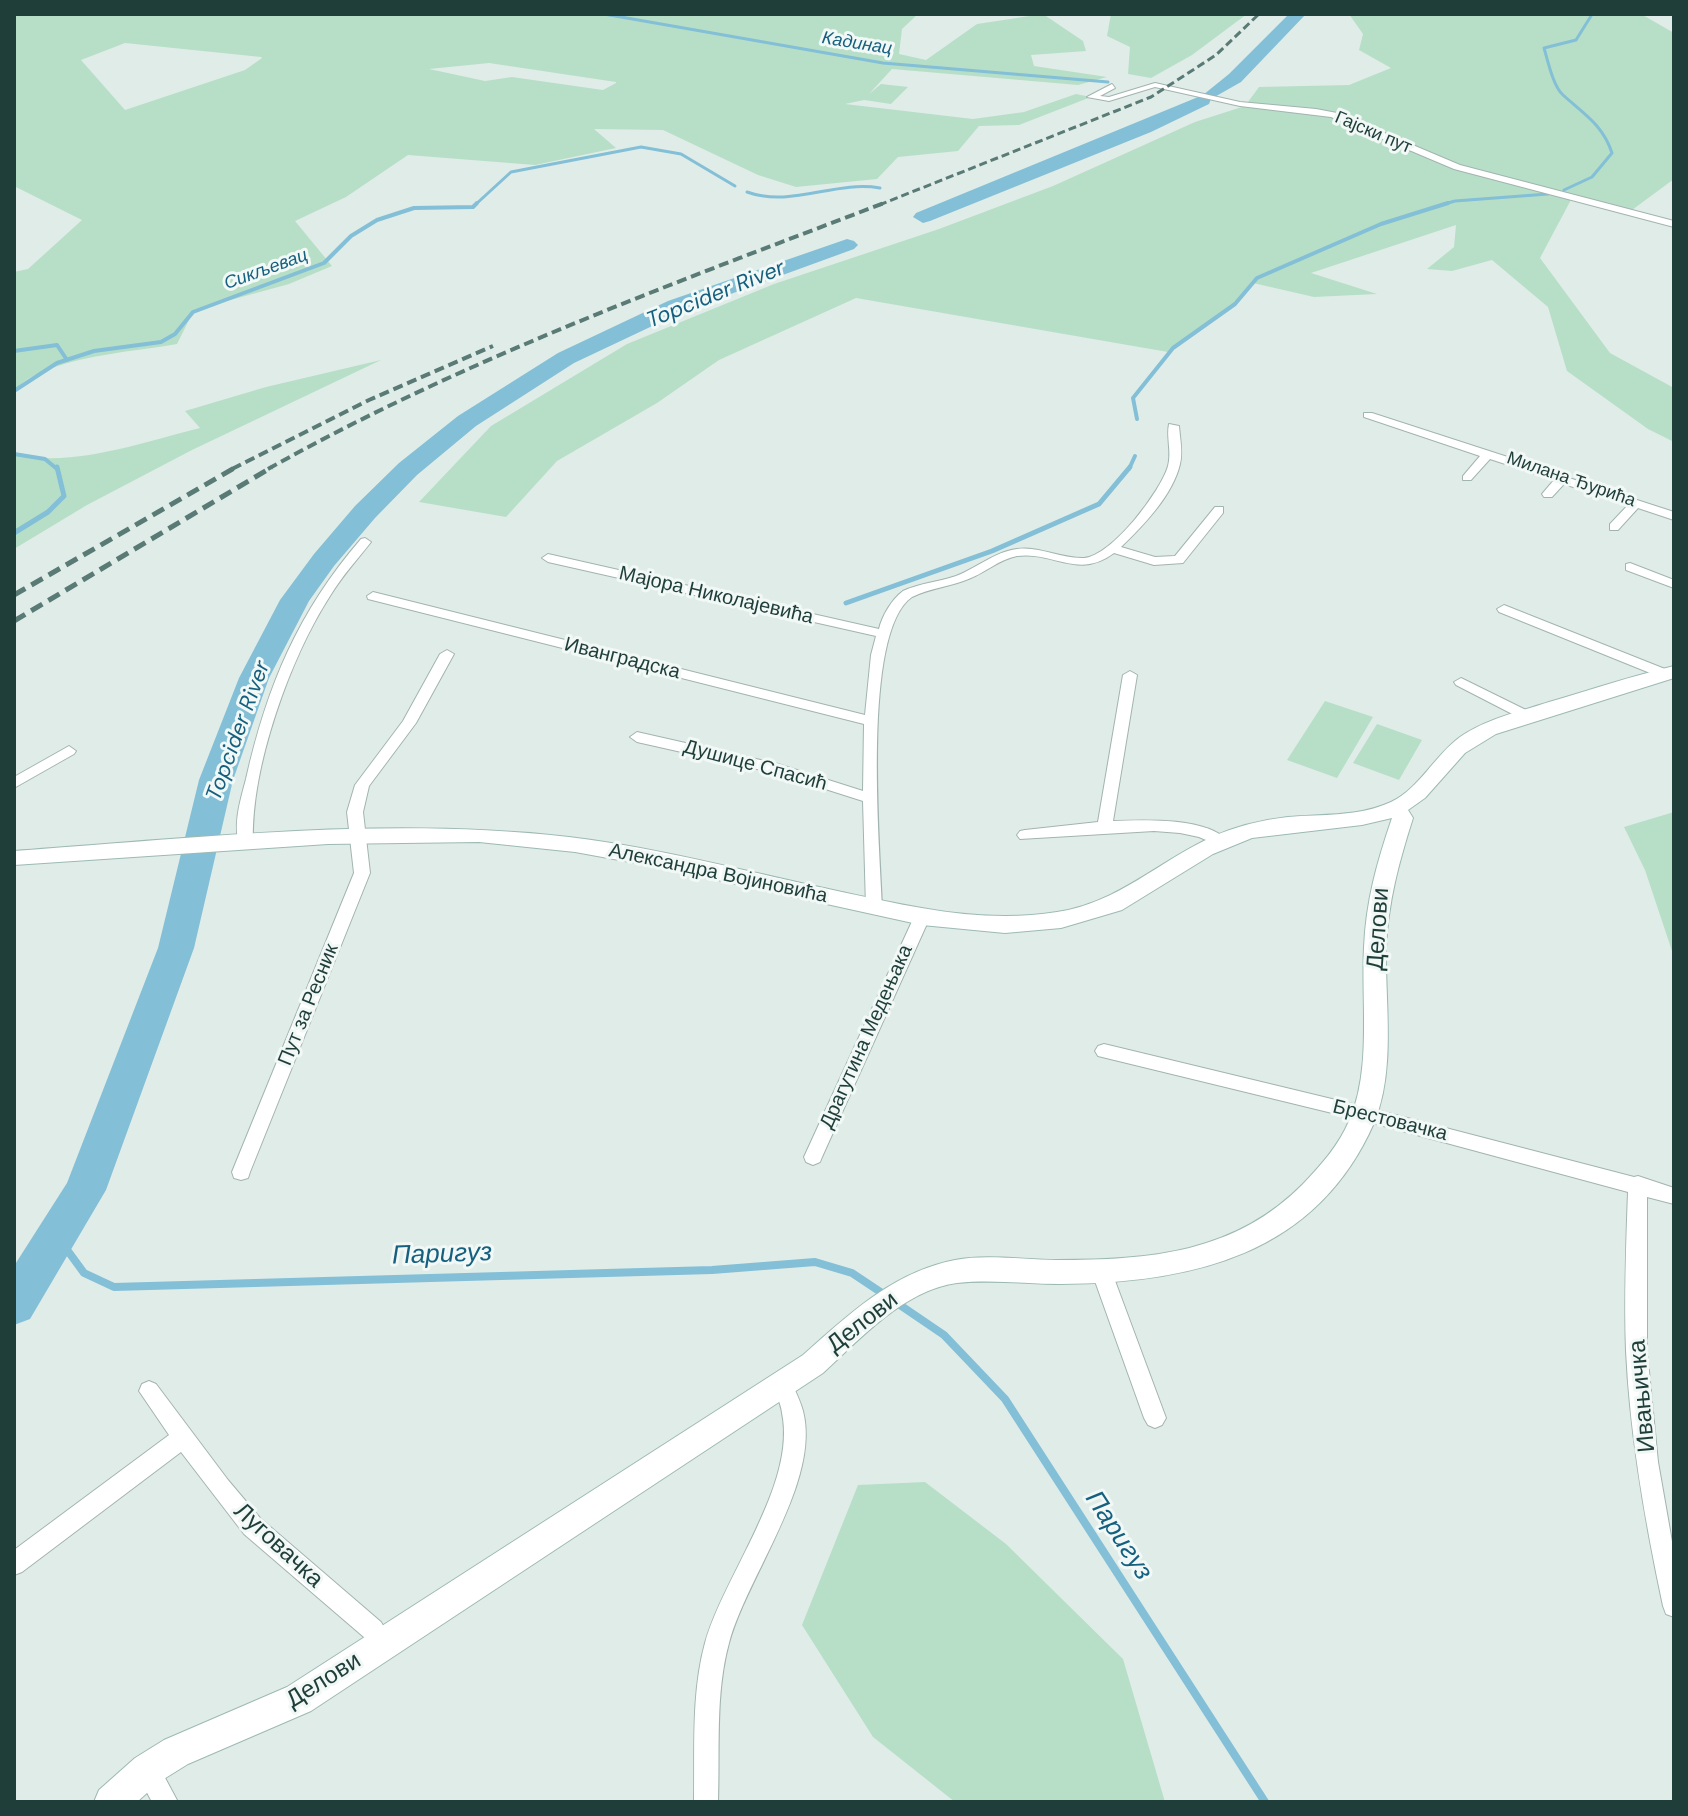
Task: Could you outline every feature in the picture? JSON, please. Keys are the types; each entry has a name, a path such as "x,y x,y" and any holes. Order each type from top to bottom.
{"street":[{"name":"Гајски пут","path":"1112,86 1091,97 1109,99 1155,85 1240,104 1329,113 1457,167 1674,224"},
{"name":"Милана Ђурића","path":"1368,415 1564,477 1674,516"},
{"path":"874,907 870,721 875,666 883,634 901,598 962,578 1004,555 1031,552 1084,562 1098,559 1114,549 1171,473 1176,454 1173,426"},
{"path":"1467,478 1489,453"},
{"path":"1548,494 1564,477"},
{"path":"1614,527 1637,502"},
{"path":"1114,549 1154,561 1179,560 1219,510"},
{"path":"239,841 244,807 277,685 314,607 365,542"},
{"name":"Мајора Николајевића","path":"548,558 883,634"},
{"path":"1630,567 1674,584"},
{"name":"Иванградска","path":"373,596 870,721"},
{"path":"1504,609 1670,673"},
{"name":"Пут за Ресник","path":"241,1172 362,873 364,862 355,812 362,785 409,723 447,654"},
{"path":"1396,808 1420,793 1442,764 1464,744 1486,731 1670,673"},
{"path":"1105,827 1130,675"},
{"path":"1461,682 1527,716"},
{"name":"Душице Спасић","path":"637,737 778,769 872,799"},
{"path":"14,783 69,751"},
{"name":"Александра Војиновића","path":"14,858 358,835 479,835 575,845 663,861 954,923 1021,925 1082,915 1127,898 1192,855 1220,841 1264,827 1361,819 1396,808"},
{"name":"Делови","path":"111,1802 147,1770 176,1752 299,1699 813,1364 863,1317 895,1294 957,1271 1101,1270 1190,1263 1257,1237 1308,1201 1348,1147 1365,1114 1370,1096 1376,1028 1374,963 1378,901 1403,818 1396,808"},
{"path":"1025,835 1105,827 1196,829 1220,841"},
{"name":"Драгутина Медењака","path":"813,1157 922,917"},
{"name":"Брестовачка","path":"1104,1051 1365,1114 1674,1196"},
{"name":"Ивањичка","path":"1638,1184 1635,1274 1638,1374 1655,1517 1674,1606"},
{"path":"1101,1270 1155,1418"},
{"path":"706,1802 711,1690 717,1644 773,1517 789,1466 794,1422 790,1400 782,1384"},
{"name":"Луговачка","path":"149,1391 252,1526 373,1630 382,1645"},
{"path":"14,1564 182,1438"},
{"path":"147,1770 166,1802"}],"green space":[{"path":"14,14 918,14 902,29 899,54 926,60 977,24 1043,14 1083,41 1086,51 1031,55 1034,66 1107,77 1078,85 892,69 869,94 881,84 908,87 891,104 864,100 845,104 973,119 1024,112 1076,94 1091,97 1019,125 979,126 958,151 898,157 877,179 796,187 758,175 663,130 594,129 616,148 535,165 408,155 346,197 295,221 332,266 289,284 194,310 177,344 67,363 46,370 14,391 14,272 28,269 82,220 14,186","holes":["125,43 261,57 262,58 245,70 125,110 81,60","489,63 616,82 616,83 603,90 512,77 485,81 429,69"]},
{"path":"1111,14 1247,14 1192,55 1151,78 1128,74 1130,47 1107,36"},
{"path":"1349,14 1641,14 1674,33 1674,179 1632,210 1573,196 1540,258 1610,353 1674,388 1674,442 1648,429 1567,371 1548,307 1492,260 1452,271 1427,269 1454,247 1456,225 1311,273 1377,294 1314,297 1253,283 1235,304 1168,352 856,298 719,360 657,403 557,461 506,517 419,502 491,426 627,344 774,284 939,229 1053,186 1195,122 1245,106 1259,87 1349,85 1391,68 1359,50 1363,34"},
{"path":"381,360 192,450 87,505 14,549 14,453 58,458 132,446 200,428 185,411 266,387"},
{"path":"1325,701 1373,717 1337,778 1287,760"},
{"path":"1377,724 1422,740 1399,780 1353,763"},
{"path":"1674,812 1674,957 1645,870 1624,827"},
{"path":"925,1482 1006,1544 1123,1659 1165,1802 955,1802 873,1737 802,1625 858,1485"}],"waterway":[{"name":"Кадинац","path":"604,14 883,63 1108,82"},
{"name":"Topcider River","path":"1211,94 1235,78 1298,14"},
{"path":"1564,190 1592,177 1612,153 1598,127 1559,91 1544,48 1576,40 1591,16 1589,14"},
{"name":"Topcider River","path":"923,217 1144,128 1203,100"},
{"name":"Сикљевац","path":"475,205 511,172 641,147 681,154 735,186"},
{"name":"Сикљевац","path":"747,192 780,197 847,188 880,188"},
{"path":"1448,203 1548,194"},
{"path":"1137,419 1133,398 1173,348 1235,304 1257,278 1381,224 1448,203"},
{"path":"1441,205 1448,203"},
{"name":"Сикљевац","path":"67,360 94,351 161,342 175,334 193,312 324,263 351,236 377,220 414,208 475,205"},
{"name":"Topcider River","path":"14,1305 85,1190 176,948 216,780 254,678 295,600 324,560 365,512 408,469 467,421 566,358 676,306 847,245"},
{"name":"Сикљевац","path":"14,351 57,345 67,360"},
{"name":"Сикљевац","path":"14,391 67,360"},
{"name":"Сикљевац","path":"14,454 45,459 57,469"},
{"path":"1130,467 1135,456"},
{"name":"Сикљевац","path":"14,533 48,512 64,496 57,467"},
{"path":"846,603 992,551 1099,504 1130,467"},
{"name":"Паригуз","path":"59,1233 65,1247"},
{"name":"Паригуз","path":"65,1247 84,1273 114,1287 712,1270 815,1262 852,1273 885,1295"},
{"name":"Паригуз","path":"894,1301 944,1335 1005,1399 1265,1802"}],"railway":[{"path":"879,205 1151,97 1216,55 1259,14"},
{"path":"268,469 342,429 494,358 649,293 884,203"},
{"path":"232,469 369,400 493,346"},
{"path":"14,595 236,467"},
{"path":"14,621 272,467"}]}
